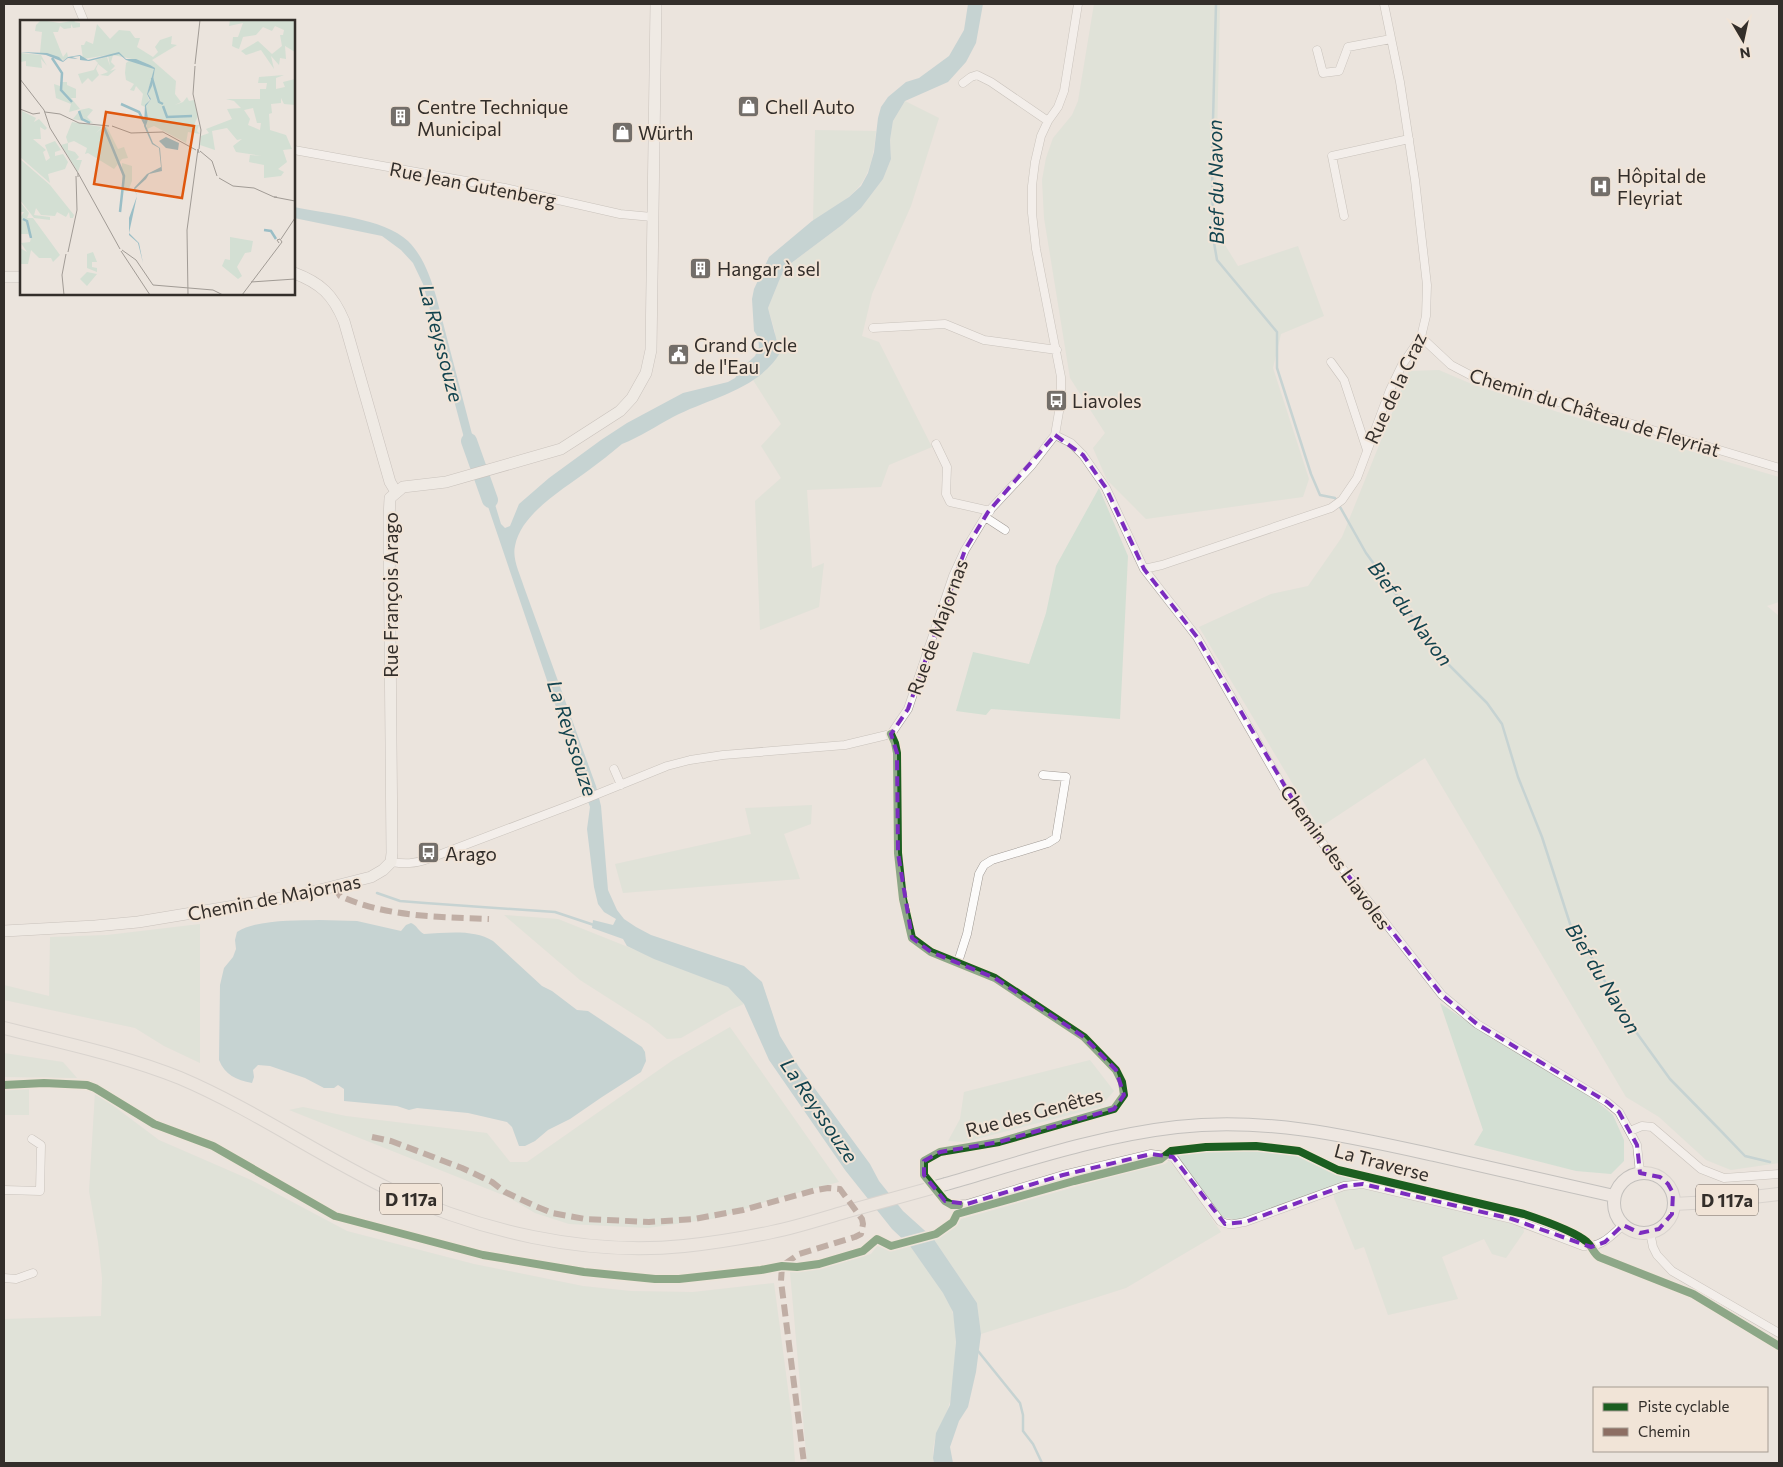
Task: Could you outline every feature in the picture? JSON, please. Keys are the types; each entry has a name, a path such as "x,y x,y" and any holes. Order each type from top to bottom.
{"main road":[{"name":"D 117a","path":"4,1028 110,1054 179,1078 234,1104 387,1188 447,1213 511,1232 587,1245 630,1247 681,1246 774,1232 1073,1148 1143,1132 1197,1126 1255,1125 1341,1134 1614,1196"},
{"path":"1640,1173 1651,1174 1668,1184 1673,1193 1674,1204 1672,1214 1659,1229 1640,1233 1623,1225 1614,1207 1614,1196 1624,1180 1631,1175 1640,1173"},
{"name":"D 117a","path":"1674,1204 1779,1194"}],"street":[{"path":"77,4 84,20"},
{"path":"396,492 403,487 446,482 561,449 620,411 632,398 646,373 651,350 656,4"},
{"path":"1055,435 1061,387 1057,350 1043,289 1032,213 1035,162 1041,136 1048,120 1058,107 1064,91 1078,4"},
{"name":"Rue de la Craz","path":"1144,569 1162,566 1331,508 1342,500 1357,478 1390,390 1402,365 1421,338 1426,316 1427,285 1409,139 1400,82 1384,4"},
{"path":"1317,50 1323,73 1340,70 1348,47 1392,39"},
{"path":"963,83 977,75 991,82 1048,120"},
{"path":"1344,216 1332,156 1409,139"},
{"name":"Rue Jean Gutenberg","path":"295,150 505,188 620,214 652,217"},
{"name":"Rue François Arago","path":"295,273 311,280 336,302 344,321 390,482 396,492 390,498 389,507 391,862"},
{"path":"4,277 20,277"},
{"path":"873,328 945,324 984,340 1057,350"},
{"name":"Chemin du Château de Fleyriat","path":"1421,338 1451,365 1472,376 1779,468"},
{"path":"1331,362 1344,380 1367,450"},
{"name":"Rue de Majornas","path":"891,734 908,709 952,576 964,550 987,514 1031,466 1055,435"},
{"name":"Chemin des Liavoles","path":"1055,435 1071,443 1084,455 1106,488 1144,569 1197,637 1283,787 1306,822 1442,995 1477,1024 1607,1102 1619,1112 1637,1145 1640,1173"},
{"path":"936,444 947,467 946,494 950,502 987,514 1005,530"},
{"path":"391,862 414,864 586,799 667,766 690,760 723,755 845,745 891,734"},
{"name":"Rue des Genêtes","path":"891,734 897,753 898,853 903,899 912,938 931,952 995,978 1084,1037 1116,1070 1122,1082 1124,1095 1114,1109 999,1142 940,1152 924,1161 924,1175 945,1202 952,1205 967,1204 1063,1175 1152,1154 1172,1157 1200,1196 1220,1221 1225,1224 1245,1222 1344,1186 1363,1184 1512,1220 1583,1246 1591,1247 1605,1242 1623,1225"},
{"path":"614,769 621,785"},
{"path":"958,962 967,934 979,874 984,865 992,860 1048,843 1056,838 1066,777 1043,775"},
{"name":"Chemin de Majornas","path":"4,931 138,922 280,899 371,877 384,870 391,862"},
{"path":"1630,1131 1642,1126 1652,1127 1701,1169 1724,1178 1779,1174"},
{"path":"4,1190 40,1191 41,1145 32,1139"},
{"path":"1650,1232 1657,1255 1672,1271 1779,1333"},
{"path":"4,1278 16,1279 33,1273"}],"highlighted area":[{"path":"1055,435 1083,455 1106,488 1144,569 1197,637 1306,822 1442,995 1477,1024 1607,1102 1619,1112 1637,1145 1640,1173 1660,1177 1668,1184 1673,1193 1672,1214 1659,1229 1640,1233 1623,1225 1605,1242 1591,1247 1512,1219 1363,1184 1344,1186 1245,1222 1225,1224 1173,1157 1151,1154 1063,1175 967,1204 945,1201 924,1175 924,1161 940,1152 999,1142 1114,1109 1124,1095 1116,1070 1084,1037 995,978 931,952 912,938 898,853 897,753 891,734 908,709 965,550 988,512"}],"shaded area":[{"path":"1094,4 1220,4 1215,229 1238,266 1298,246 1324,316 1281,334 1273,368 1309,479 1303,497 1146,519 1107,480 1093,448 1105,433 1070,378 1044,218 1042,180 1046,158 1053,138 1072,115 1078,101"},
{"path":"905,101 939,118 911,206 872,294 862,336 879,342 932,447 889,465 881,487 807,490 812,568 824,563 819,607 760,630 755,501 781,478 761,446 781,424 753,380 772,365 775,332 768,308 781,276 790,264 842,225 861,208 883,179 891,159 890,140 893,121"},
{"path":"815,130 876,131 870,165 859,186 841,203 813,221"},
{"path":"1439,370 1474,385 1558,412 1779,477 1779,602 1767,606 1779,616 1779,1163 1731,1170 1706,1160 1659,1117 1626,1097 1425,758 1319,828 1199,627 1271,594 1308,586 1342,537 1409,371"},
{"path":"1099,488 1128,556 1120,719 991,709 986,715 956,711 973,652 1029,664 1046,613 1056,566"},
{"path":"812,805 811,824 784,834 800,879 623,893 615,864 751,834 745,808"},
{"path":"504,915 558,919 728,987 744,1004 681,1038 667,1039 649,1024 580,980"},
{"path":"200,924 200,1063 164,1046 135,1028 4,1000 4,985 49,996 50,937 107,935"},
{"path":"1440,1003 1493,1039 1594,1099 1613,1115 1624,1140 1624,1161 1611,1174 1576,1171 1474,1145 1483,1130"},
{"path":"730,1027 839,1182 771,1200 718,1218 648,1228 569,1224 535,1213 508,1197 289,1110 303,1107 346,1116 487,1133 510,1162 527,1162 673,1060"},
{"path":"4,1053 63,1062 77,1078 4,1077"},
{"path":"1090,1060 1114,1091 1100,1107 965,1142 948,1141 960,1119 964,1092"},
{"path":"4,1089 29,1089 29,1115 4,1115"},
{"path":"95,1092 159,1140 251,1180 347,1231 474,1264 583,1286 631,1291 693,1292 774,1283 792,1419 795,1463 4,1463 4,1319 101,1316 102,1278 89,1191"},
{"path":"1207,1148 1260,1148 1292,1152 1353,1175 1355,1179 1247,1218 1238,1220 1221,1217 1176,1155 1177,1152"},
{"path":"1169,1161 1221,1232 1126,1288 981,1334 977,1303 933,1238 946,1231 961,1219 1124,1173 1165,1164"},
{"path":"1361,1187 1509,1223 1523,1228 1524,1232 1506,1258 1492,1254 1484,1239 1442,1257 1458,1299 1388,1315 1364,1247 1355,1250 1334,1198 1334,1193 1349,1188"},
{"path":"877,1246 890,1250 910,1246 941,1288 953,1314 956,1340 952,1391 949,1405 933,1447 934,1463 807,1463 790,1272 829,1265 871,1254"}],"water":[{"path":"968,4 983,4 976,43 966,62 948,82 905,101 893,121 890,140 891,159 883,179 861,208 842,225 790,264 781,276 768,308 780,353 771,366 759,376 732,392 687,410 622,444 534,512 519,534 514,551 515,561 596,786 601,806 608,890 617,910 624,919 651,935 744,966 762,982 780,1036 799,1067 870,1164 879,1181 903,1211 933,1238 977,1303 981,1334 976,1372 968,1407 959,1421 950,1447 953,1463 934,1463 936,1433 950,1405 956,1342 953,1312 943,1293 910,1246 892,1229 845,1170 769,1060 744,1004 728,987 654,959 627,946 623,939 592,928 593,920 613,925 616,919 604,912 598,904 594,887 587,829 590,807 479,480 487,478 501,524 505,528 510,526 519,504 549,478 627,423 683,393 728,382 735,378 755,356 759,347 758,337 754,331 752,299 754,289 769,257 812,221 849,197 861,186 868,173 874,152 881,107 888,97 906,82 919,78 949,56 964,30"},
{"path":"295,207 354,218 385,227 398,233 418,253 436,296 479,461 471,464 423,284 413,263 401,250 382,236 295,218"},
{"path":"319,920 357,921 401,931 406,925 411,923 424,934 469,933 485,937 493,941 542,986 552,991 577,1010 588,1011 642,1047 645,1052 646,1061 641,1072 525,1146 519,1146 512,1127 507,1122 468,1113 417,1108 409,1110 397,1106 344,1101 344,1089 338,1085 334,1088 324,1088 305,1078 270,1066 258,1065 253,1070 254,1077 252,1083 232,1076 224,1070 219,1060 220,985 224,968 233,957 236,949 235,940 237,932 266,923"}],"waterway":[{"name":"Bief du Navon","path":"1216,4 1212,159 1213,237 1217,260 1277,332 1277,368 1311,474 1320,495 1335,498 1366,553 1444,660 1487,703 1502,724 1518,777 1542,837 1573,933 1595,962 1618,1007 1670,1079 1745,1156 1770,1162"},
{"name":"La Reyssouze","path":"469,441 490,500"},
{"path":"377,893 400,901 555,912 594,925"},
{"path":"978,1351 1020,1403 1023,1415 1023,1431 1033,1444 1042,1463"}],"marked path":[{"path":"334,886 340,896 358,903 394,912 451,918 489,919"},
{"path":"372,1137 391,1141 462,1168 492,1182 505,1192 552,1213 585,1219 649,1222 694,1219 743,1210 816,1190 840,1189 862,1219 861,1234 799,1254 782,1266 781,1281 804,1463"}],"cycle path":[{"path":"891,734 897,753 898,853 903,899 912,938 931,952 995,978 1084,1037 1116,1070 1122,1082 1124,1095 1114,1109 999,1142 940,1152 924,1161 924,1175 945,1201 952,1205 959,1205"},
{"name":"La Traverse","path":"4,1085 44,1083 87,1085 95,1088 154,1124 213,1146 335,1216 483,1255 584,1272 655,1279 679,1279 782,1266 797,1267 819,1264 863,1251 877,1239 891,1246 936,1234 953,1222 957,1214 1161,1159 1171,1151 1206,1147 1256,1146 1299,1151 1338,1170 1524,1214 1557,1226 1582,1238 1599,1257 1693,1294 1779,1346"}],"place":[{"name":"Chell Auto","path":"749,106"},
{"name":"Centre Technique Municipal","path":"401,117"},
{"name":"Würth","path":"622,132"},
{"name":"Hôpital de Fleyriat","path":"1601,186"},
{"name":"Hangar à sel","path":"701,268"},
{"name":"Grand Cycle de l'Eau","path":"678,355"},
{"name":"Liavoles","path":"1056,400"},
{"name":"Arago","path":"429,853"}]}
